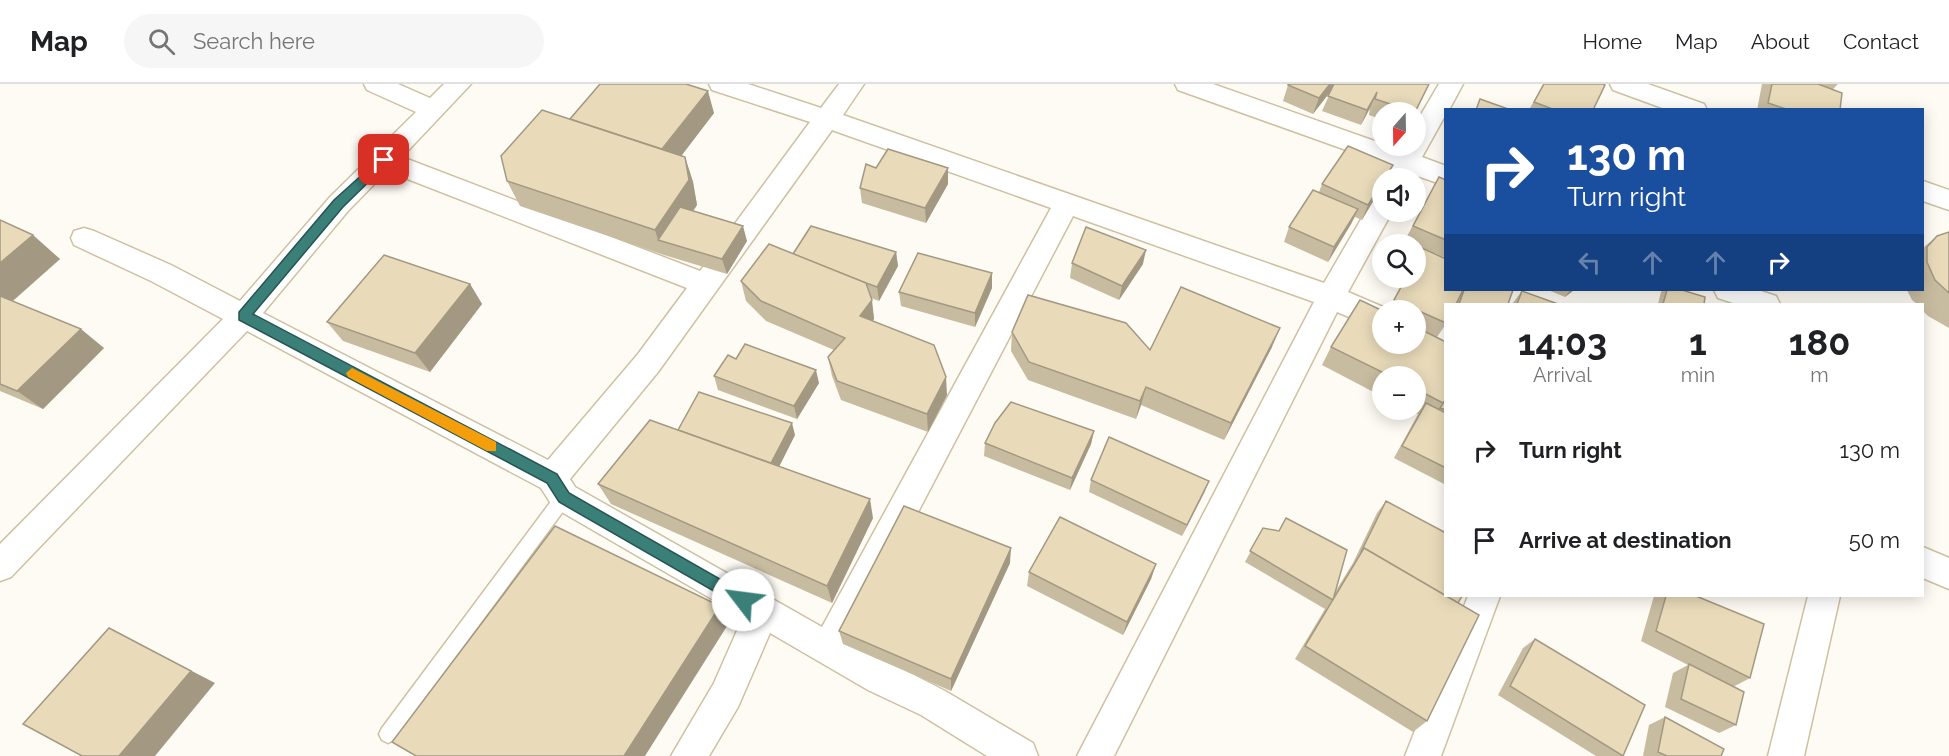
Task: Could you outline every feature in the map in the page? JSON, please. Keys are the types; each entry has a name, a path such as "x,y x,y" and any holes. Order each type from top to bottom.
{"street":[{"path":"376,84 434,110"},
{"path":"0,566 244,316 339,204 459,84"},
{"path":"721,84 1067,203 1331,297 1372,315"},
{"path":"558,488 825,118 852,84"},
{"path":"1187,84 1397,168"},
{"path":"1403,168 1451,84"},
{"path":"1622,84 1669,92 1692,108"},
{"path":"384,160 705,284"},
{"path":"1426,173 1444,176"},
{"path":"1924,191 1949,200"},
{"path":"828,649 1067,203"},
{"path":"1095,756 1331,297 1373,222"},
{"path":"84,238 161,273 244,316 558,488 828,649 880,678 933,703 1020,756"},
{"path":"1731,291 1763,303"},
{"path":"1924,562 1949,574"},
{"path":"1423,756 1484,597"},
{"path":"1786,756 1824,597"},
{"path":"689,756 726,695 763,611"}],"lane":[{"path":"388,734 558,488"}],"building":[{"path":"600,84 686,84 708,91 662,149 570,119"},
{"path":"1288,84 1330,84 1319,98"},
{"path":"1334,84 1429,84 1420,102 1384,102 1375,99 1377,92 1367,110 1328,96"},
{"path":"1544,84 1605,85 1594,108 1550,108 1534,102"},
{"path":"1772,84 1818,84 1842,93 1840,108 1783,108 1768,103"},
{"path":"1480,99 1505,108 1477,108"},
{"path":"542,110 685,157 689,180 655,230 507,181 501,156"},
{"path":"1348,146 1393,165 1391,168 1372,168 1372,199 1368,205 1322,184"},
{"path":"888,149 948,168 925,208 860,188 866,164 876,168"},
{"path":"1439,177 1444,179 1444,239 1413,226 1415,222 1426,222 1426,202"},
{"path":"1313,190 1358,209 1334,247 1289,227"},
{"path":"680,207 743,226 722,259 658,240"},
{"path":"0,220 33,235 0,263"},
{"path":"811,226 896,252 877,287 793,254"},
{"path":"1086,227 1146,250 1122,286 1072,263"},
{"path":"1949,232 1949,293 1935,280 1927,262 1927,247 1937,236"},
{"path":"769,244 866,283 872,300 860,316 934,345 946,377 927,414 837,381 828,357 845,338 761,301 741,281"},
{"path":"1426,250 1444,258 1444,291 1462,291 1456,303 1444,303 1444,322 1426,314 1426,300 1394,300 1401,288 1426,288"},
{"path":"918,253 992,273 975,313 899,292"},
{"path":"384,255 470,284 415,353 327,322"},
{"path":"1181,287 1280,328 1231,423 1146,387 1140,401 1029,362 1012,332 1028,295 1126,323 1150,350"},
{"path":"1464,291 1513,291 1508,303 1459,303"},
{"path":"1522,291 1555,303 1517,303"},
{"path":"1667,291 1685,291 1705,297 1704,303 1663,303"},
{"path":"0,296 81,329 17,391 0,384"},
{"path":"1360,300 1372,306 1372,354 1426,354 1426,332 1444,341 1444,402 1426,394 1426,366 1372,367 1331,347"},
{"path":"745,344 816,370 794,406 714,376 728,355 736,359"},
{"path":"699,392 792,423 771,463 678,430"},
{"path":"1011,402 1094,431 1072,478 985,443 995,423"},
{"path":"1426,403 1444,412 1444,467 1402,446 1417,420 1426,420"},
{"path":"650,420 870,499 827,586 598,484"},
{"path":"1109,437 1209,481 1187,525 1091,480"},
{"path":"1386,501 1444,532 1444,595 1364,548 1361,552"},
{"path":"904,506 1011,548 951,679 839,631"},
{"path":"1060,517 1156,564 1127,622 1029,572"},
{"path":"1286,518 1347,550 1333,600 1250,551 1263,528 1279,531"},
{"path":"555,526 720,606 624,756 416,756 392,742"},
{"path":"1364,548 1444,595 1444,597 1448,597 1479,615 1427,721 1305,646"},
{"path":"1448,597 1461,597 1458,603"},
{"path":"1666,597 1698,597 1764,624 1750,678 1656,631"},
{"path":"109,628 191,671 119,756 82,756 23,724"},
{"path":"1535,639 1645,705 1623,756 1510,686"},
{"path":"1689,664 1744,692 1736,725 1681,699"},
{"path":"1665,717 1724,749 1721,756 1667,756 1658,752"}],"slow traffic":[{"path":"352,373 491,446"}],"route":[{"path":"384,160 339,204 244,316 552,478 564,497 743,600"}]}
